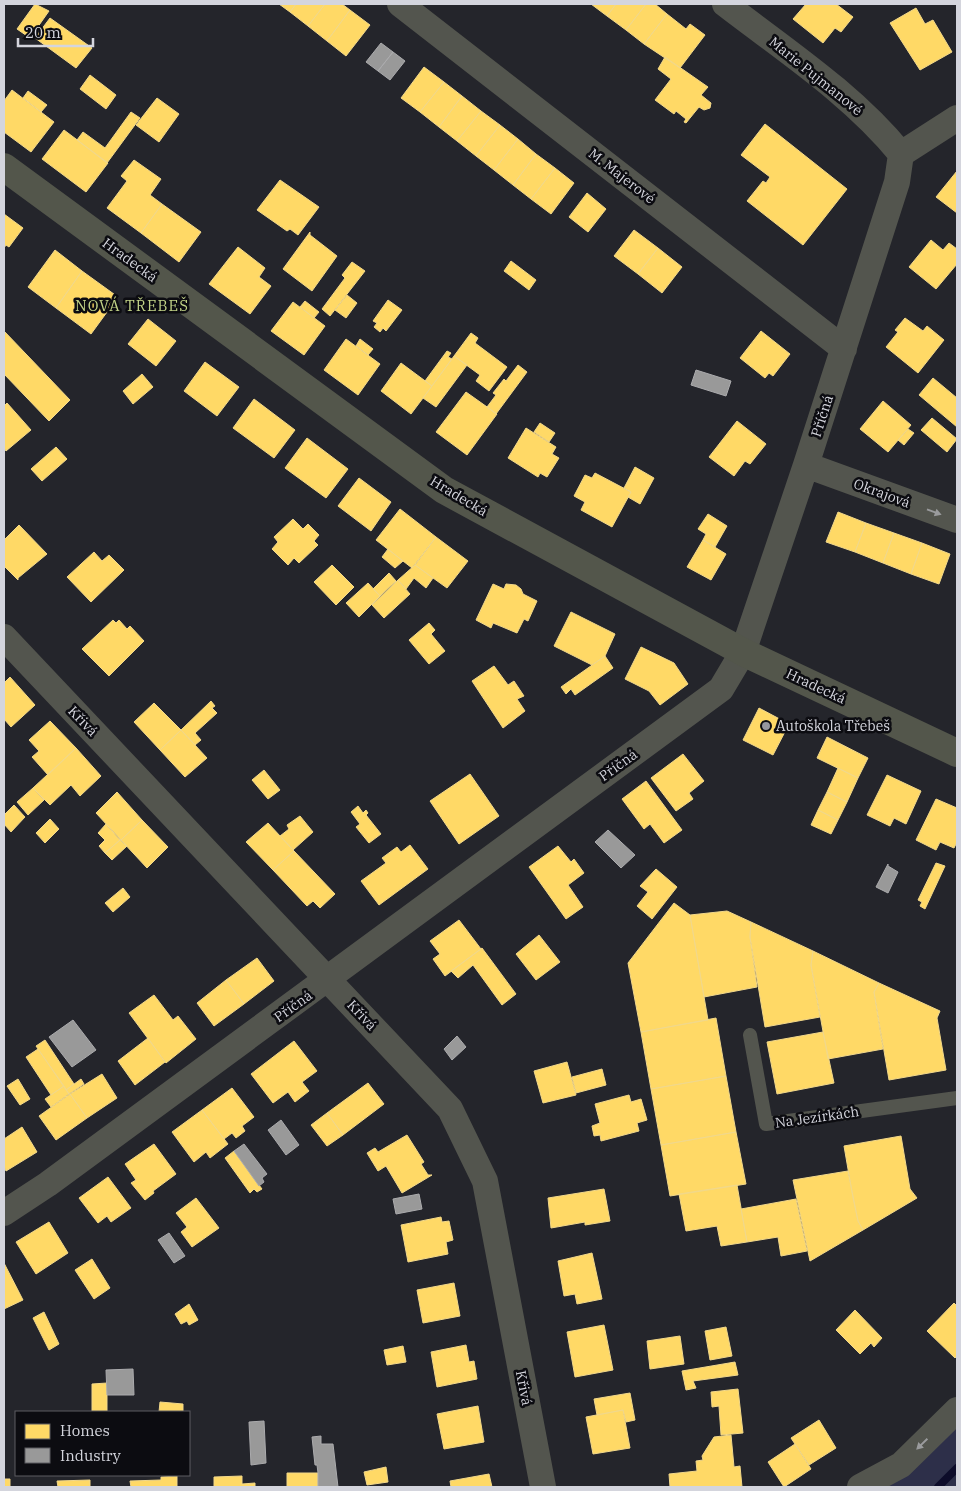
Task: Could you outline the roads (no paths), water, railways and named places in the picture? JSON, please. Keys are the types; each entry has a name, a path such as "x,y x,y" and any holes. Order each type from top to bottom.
{"street":[{"name":"M. Majerové","path":"400,4 844,349"},
{"name":"Marie Pujmanové","path":"725,4 851,101 880,129 901,154"},
{"path":"901,154 957,118"},
{"name":"Příčná","path":"4,1213 48,1184 329,979 721,689 743,652 806,466 897,182 901,154"},
{"name":"Hradecká","path":"4,168 444,490 743,652 957,754"},
{"name":"Okrajová","path":"806,466 957,520"},
{"name":"Křivá","path":"4,637 450,1109 485,1181 543,1487"},
{"path":"860,1487 901,1465 957,1410"}],"lane":[{"name":"Na Jezírkách","path":"750,1035 766,1124 957,1098"}],"waterway":[{"path":"938,1487 957,1468"}],"place":[{"name":"Autoškola Třebeš","path":"766,726"}],"district":[{"name":"NOVÁ TŘEBEŠ","path":"132,305"}]}
